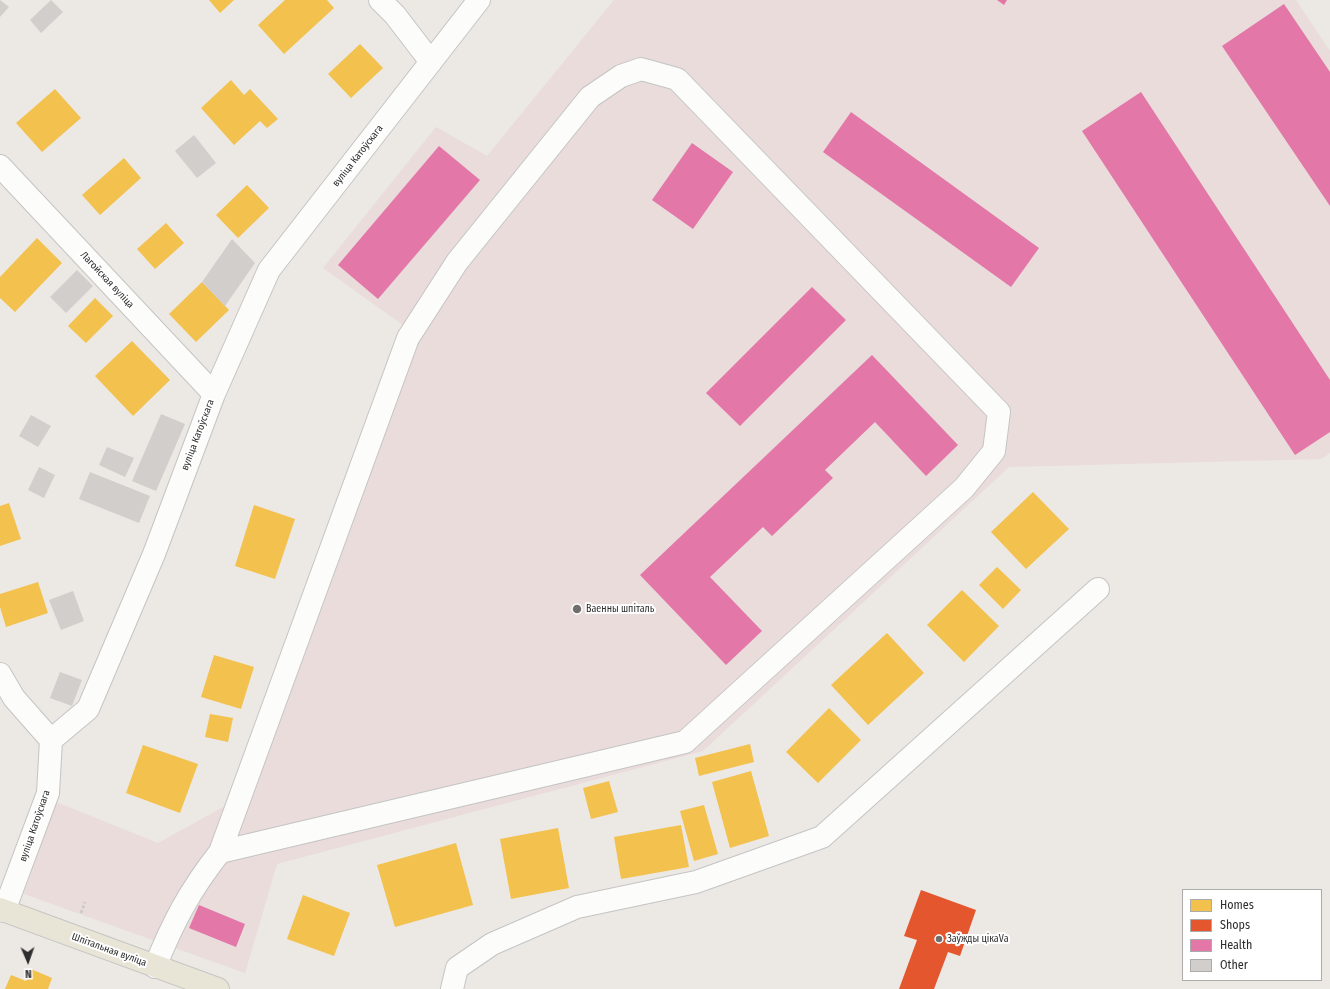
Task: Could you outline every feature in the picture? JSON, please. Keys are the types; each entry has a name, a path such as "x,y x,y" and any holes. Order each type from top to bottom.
{"main road":[{"name":"Шпітальная вуліца","path":"2,910 218,989"}],"street":[{"path":"380,0 395,15 431,62"},
{"name":"вуліца Катоўскага","path":"2,910 48,793 51,740 88,709 154,554 214,394 269,270 479,0"},
{"path":"155,967 171,927 196,882 220,852 408,338 457,262 590,97 620,76 641,69 677,79 999,412 994,451 964,488 685,742 220,852"},
{"name":"Лагойская вуліца","path":"0,166 214,394"},
{"path":"452,989 457,968 492,944 577,907 696,882 822,837 1098,589"},
{"path":"0,674 14,698 51,740"}],"shaded area":[{"name":"Ваенны шпіталь","path":"614,0 1296,0 1330,51 1330,453 1321,459 1009,467 703,751 277,864 245,973 24,894 56,802 158,843 227,805 403,325 323,268 436,127 487,156"}],"building: Homes":[{"path":"209,0 234,0 220,13"},
{"path":"285,0 327,0 334,8 284,54 258,25"},
{"path":"360,44 383,68 351,98 328,74"},
{"path":"231,80 244,95 250,89 278,119 267,128 260,121 234,145 201,108"},
{"path":"55,89 81,118 42,152 16,123"},
{"path":"124,158 141,178 100,215 82,195"},
{"path":"247,185 269,208 238,238 216,215"},
{"path":"166,223 184,243 155,269 137,249"},
{"path":"37,238 62,263 15,312 0,298 0,277"},
{"path":"202,282 229,310 196,342 169,314"},
{"path":"95,298 113,316 86,343 68,326"},
{"path":"132,341 170,380 133,416 95,376"},
{"path":"1033,492 1069,529 1026,569 991,532"},
{"path":"9,503 21,539 0,546 0,506"},
{"path":"254,505 295,519 275,579 235,566"},
{"path":"997,567 1021,590 1003,609 979,585"},
{"path":"38,582 48,613 6,627 0,607 0,594"},
{"path":"962,590 999,626 964,662 927,625"},
{"path":"887,633 924,673 868,725 831,685"},
{"path":"214,655 254,667 241,709 201,697"},
{"path":"829,708 861,740 818,783 786,752"},
{"path":"210,714 233,718 228,742 205,737"},
{"path":"750,744 754,762 699,776 695,758"},
{"path":"143,745 198,764 180,813 126,793"},
{"path":"751,771 769,836 730,848 712,782"},
{"path":"609,781 618,812 591,819 583,788"},
{"path":"704,805 718,854 694,861 680,811"},
{"path":"681,825 689,867 621,879 614,837"},
{"path":"558,828 569,888 511,899 500,839"},
{"path":"456,843 473,905 395,927 377,865"},
{"path":"303,895 350,913 334,956 287,939"},
{"path":"31,969 52,978 48,989 5,989 11,975 26,981"}],"building: Shops":[{"path":"921,890 976,910 960,956 948,952 934,989 899,989 917,940 904,936"}],"building: Health":[{"path":"997,0 1007,0 1004,5"},
{"path":"1284,4 1330,72 1330,206 1222,46"},
{"path":"1141,92 1330,380 1330,432 1295,455 1082,131"},
{"path":"851,112 1039,248 1011,287 823,152"},
{"path":"692,143 733,172 693,229 652,200"},
{"path":"439,146 480,180 378,299 338,265"},
{"path":"812,287 846,320 740,426 706,393"},
{"path":"872,355 958,445 926,476 875,422 825,470 833,478 772,536 763,527 710,577 762,631 726,665 640,575"},
{"path":"199,905 245,924 236,947 189,928"}],"building: Other":[{"path":"0,0 9,7 0,17"},
{"path":"51,0 63,12 41,33 30,20"},
{"path":"194,135 216,163 197,178 175,151"},
{"path":"232,239 255,263 225,306 202,282"},
{"path":"77,270 93,286 66,313 50,297"},
{"path":"161,414 185,424 156,491 132,481"},
{"path":"31,415 51,426 38,447 19,436"},
{"path":"107,447 134,458 125,477 99,465"},
{"path":"39,467 55,475 44,498 28,490"},
{"path":"90,472 150,496 139,523 79,499"},
{"path":"73,591 84,621 61,630 49,600"},
{"path":"60,672 82,680 72,706 50,698"}],"place":[{"name":"Ваенны шпіталь","path":"577,609"},
{"name":"Заўжды цікаVа","path":"939,939"}]}
